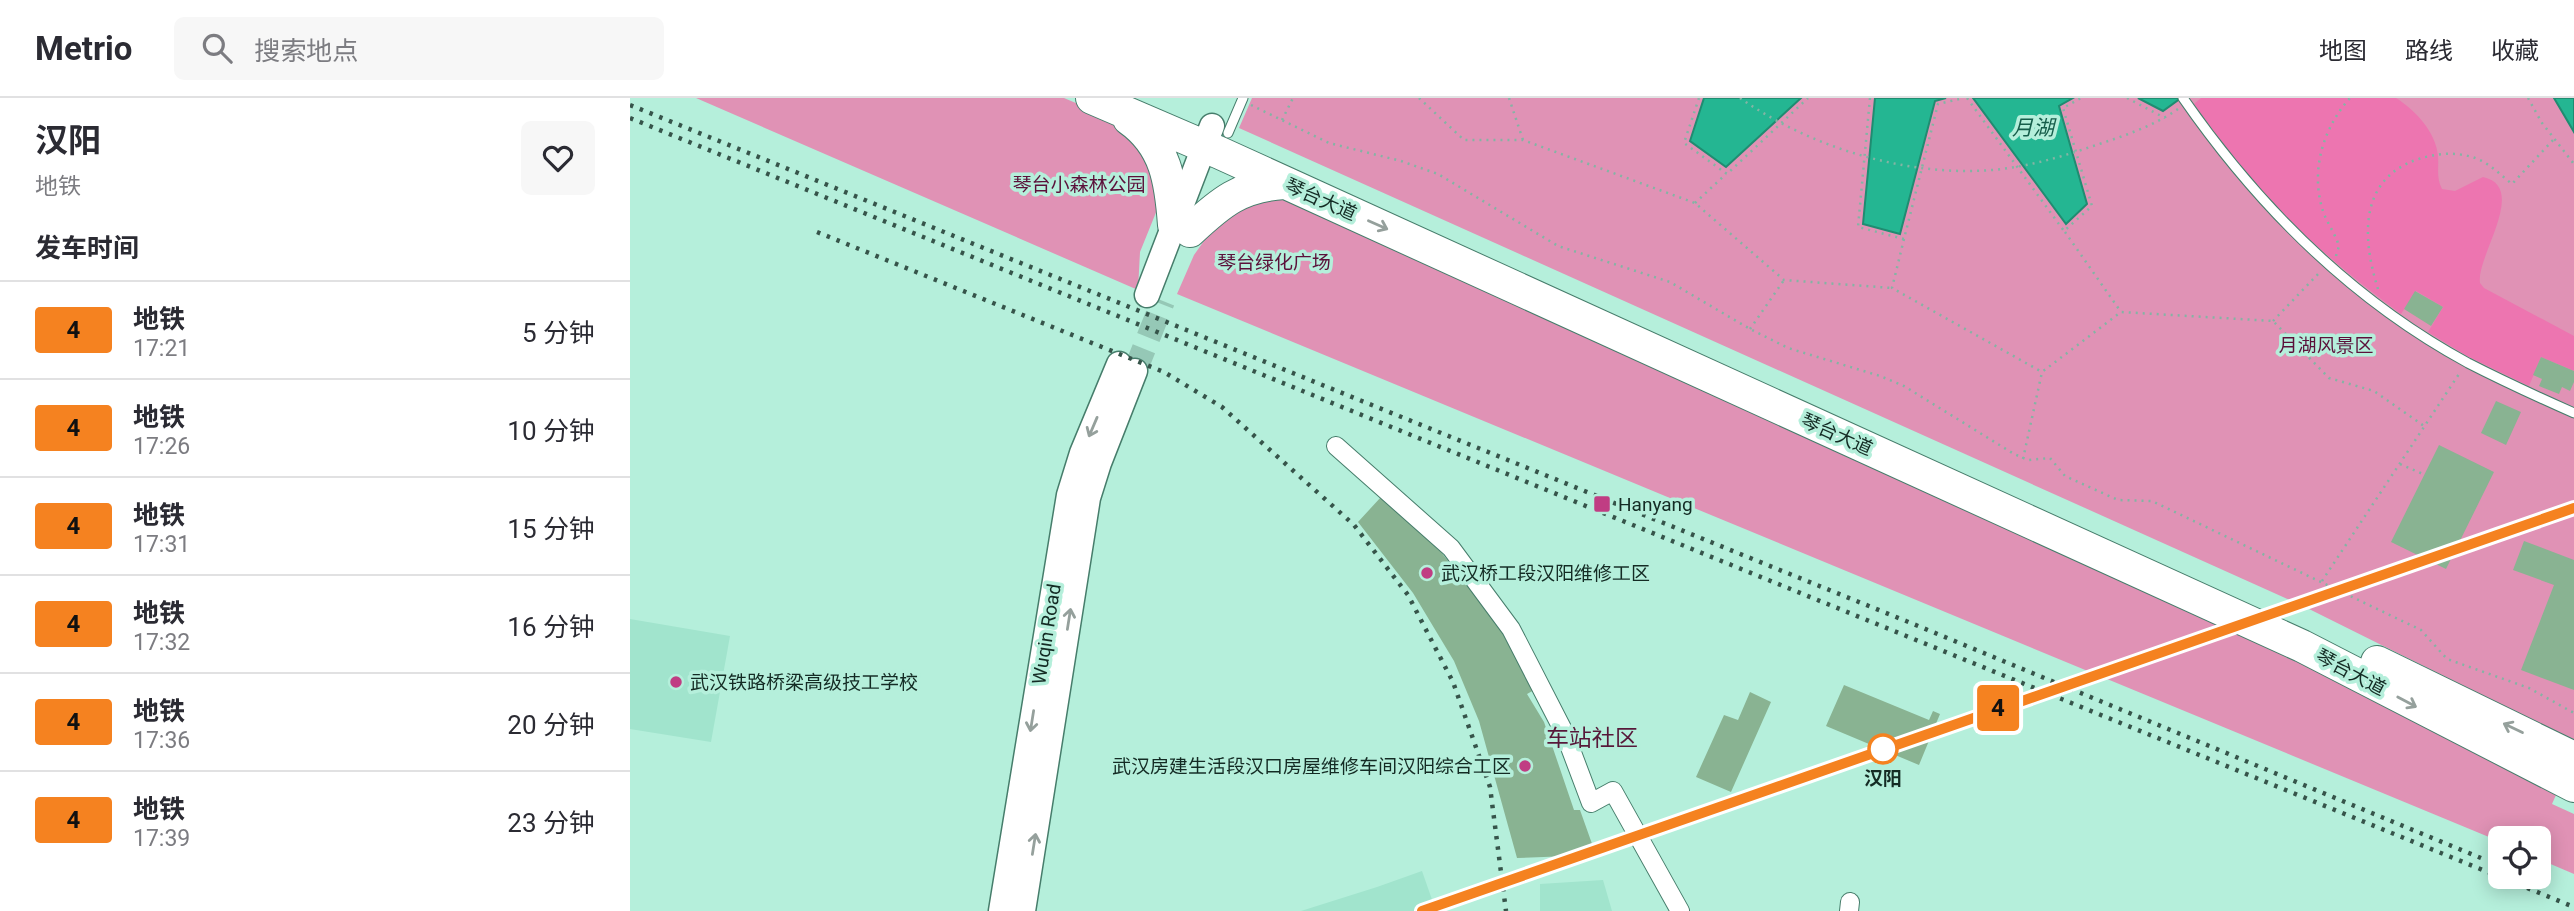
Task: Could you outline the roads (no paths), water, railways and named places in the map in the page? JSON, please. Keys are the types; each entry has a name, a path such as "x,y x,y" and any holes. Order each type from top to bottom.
{"highway":[{"name":"琴台大道","path":"1146,98 1284,183 2302,646 2574,786"},
{"name":"琴台大道","path":"1103,103 1216,139 2074,520 2310,629 2574,758"},
{"path":"1103,103 1140,126 1157,147 1182,228 1237,193 1258,186 1284,183"}],"main road":[{"path":"1155,298 1216,139"},
{"name":"Wuqin Road","path":"1001,911 1069,495 1079,460 1127,368 1088,498 1023,911"}],"street":[{"path":"1336,446 1451,548 1511,629 1565,734 1591,803 1613,791 1680,911"}],"lane":[{"path":"1216,139 1242,99"},
{"path":"2185,100 2251,187 2327,265 2384,309 2466,362 2574,413"}],"water":[{"path":"1704,98 1801,98 1726,167 1690,141"},
{"path":"1875,98 1946,98 1935,101 1900,234 1863,224"},
{"name":"月湖","path":"1973,98 2073,98 2059,106 2087,204 2066,224"},
{"path":"2138,98 2181,98 2163,111"},
{"path":"2554,98 2574,98 2574,132"}],"tunnel":[{"path":"1135,371 1163,301"}],"railway":[{"path":"630,105 1906,621 2481,858"},
{"path":"630,118 2574,907"},
{"path":"817,232 1164,372 1222,407 1354,525 1408,595 1453,682 1490,787 1506,911"}],"metro line":[{"name":"4","path":"1422,911 2574,508"}],"place":[{"name":"Hanyang","path":"1602,504"},
{"name":"武汉桥工段汉阳维修工区","path":"1427,573"},
{"name":"武汉铁路桥梁高级技工学校","path":"676,682"},
{"name":"汉阳","path":"1883,749"},
{"name":"武汉房建生活段汉口房屋维修车间汉阳综合工区","path":"1525,766"}],"district":[{"name":"车站社区","path":"1592,738"}],"park label":[{"name":"琴台小森林公园","path":"1079,184"},
{"name":"琴台绿化广场","path":"1274,262"},
{"name":"月湖风景区","path":"2326,345"}]}
